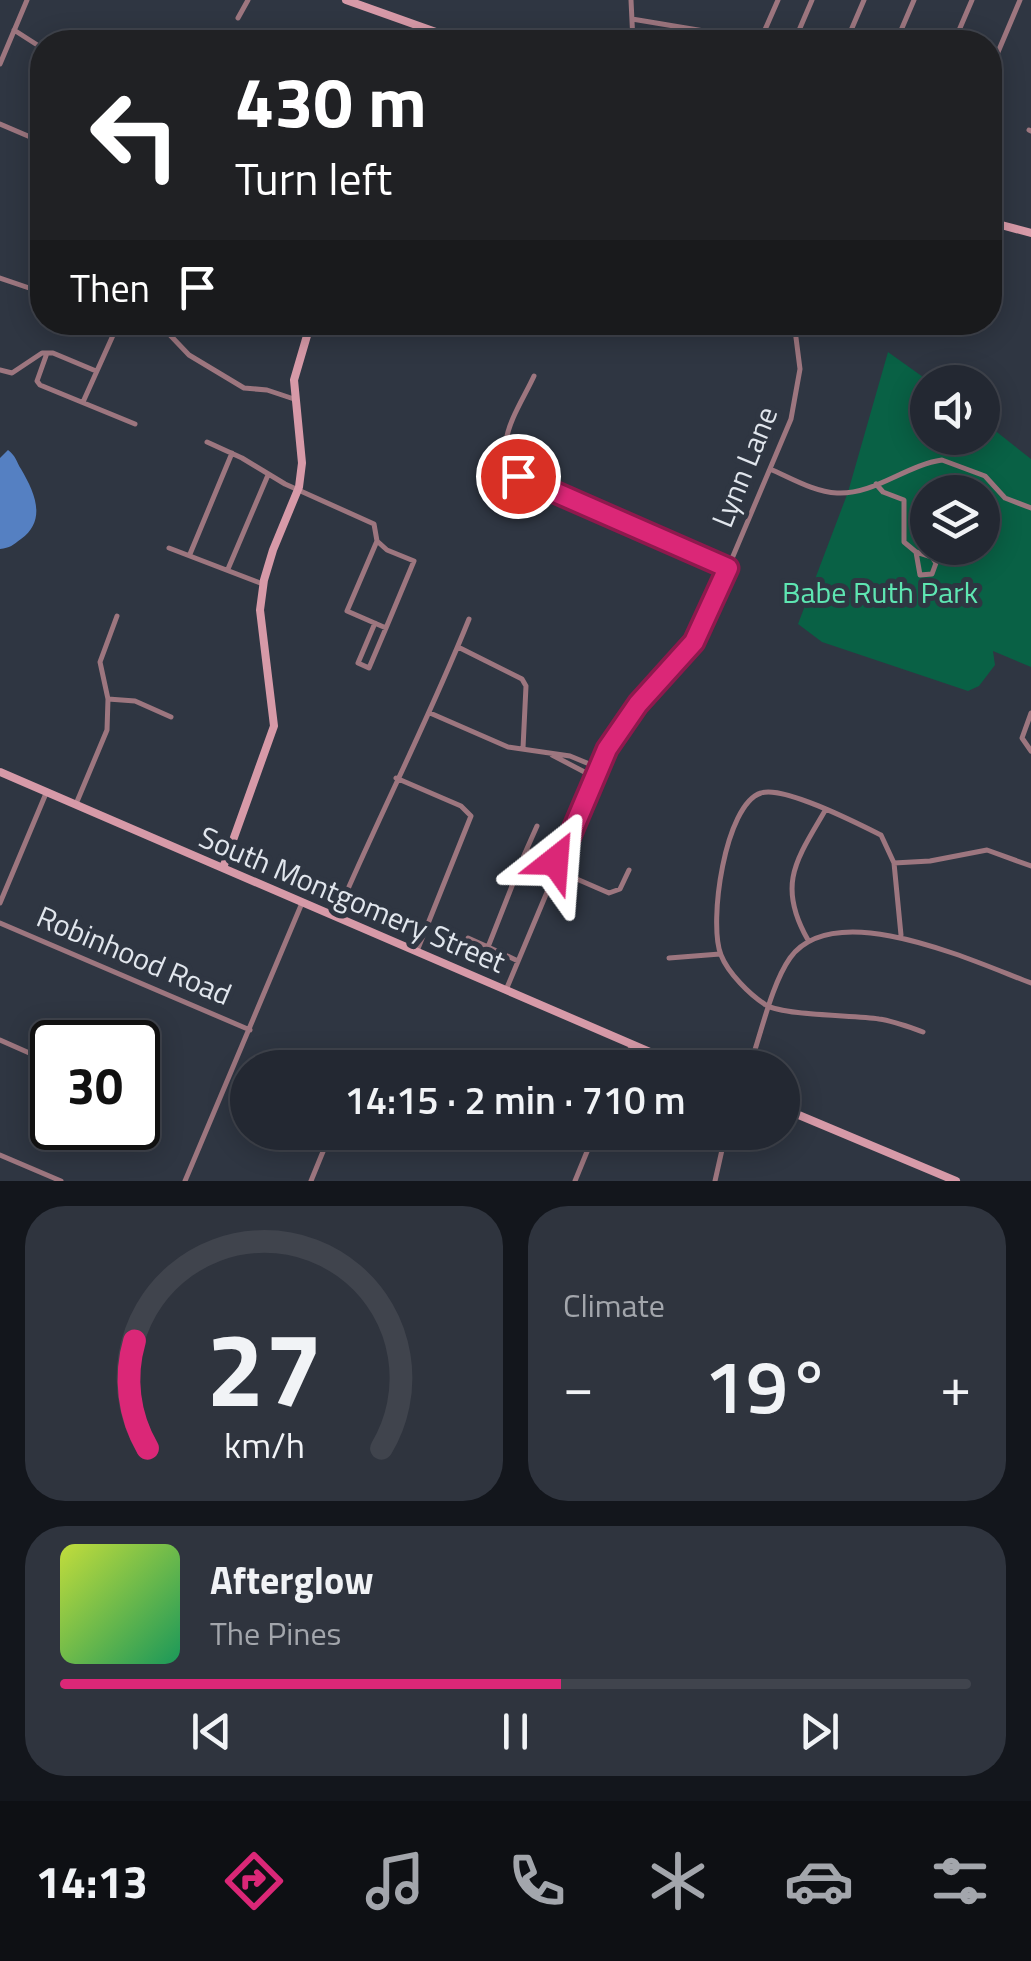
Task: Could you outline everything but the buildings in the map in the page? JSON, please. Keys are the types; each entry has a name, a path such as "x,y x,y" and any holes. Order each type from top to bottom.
{"street":[{"path":"0,64 27,0"},
{"path":"238,18 248,0"},
{"path":"346,0 416,30"},
{"path":"631,0 632,30"},
{"path":"765,30 778,0"},
{"path":"799,30 812,0"},
{"path":"851,30 864,0"},
{"path":"901,30 914,0"},
{"path":"959,30 972,0"},
{"path":"1002,43 1020,0"},
{"path":"632,19 698,30"},
{"path":"14,30 30,40"},
{"path":"0,124 30,137"},
{"path":"1002,225 1031,233"},
{"path":"0,278 30,290"},
{"path":"83,402 113,335"},
{"path":"170,335 190,355 244,388 267,390 294,400"},
{"path":"223,868 274,726 261,624 263,584 298,490 302,463 294,400 307,335"},
{"name":"Lynn Lane","path":"506,990 594,778 622,724 694,642 728,568 798,394 797,335"},
{"path":"0,370 12,373 47,353 96,372"},
{"path":"47,353 37,381 40,385 135,424"},
{"path":"534,376 506,442 504,454 512,471 527,482 728,568"},
{"path":"206,442 268,476 366,518 377,530 377,541 347,611 386,628"},
{"path":"190,554 232,454"},
{"path":"770,469 837,493 876,484 942,460 985,476 1005,498 1031,508"},
{"path":"228,570 268,476"},
{"path":"876,484 883,492 904,500 902,530 904,542 910,547"},
{"path":"375,623 358,663 370,668 414,560 387,550 377,541"},
{"path":"169,548 263,584"},
{"path":"916,552 936,562 932,574 920,574 916,552"},
{"path":"76,804 107,730 108,699 100,662 117,616"},
{"path":"344,898 470,619"},
{"path":"458,648 522,679 526,686 523,749"},
{"path":"108,699 135,701 172,718"},
{"path":"430,713 508,747 570,756 599,768"},
{"path":"1031,713 1022,738 1031,751"},
{"path":"549,754 594,778"},
{"name":"South Montgomery Street","path":"0,772 646,1050"},
{"path":"396,778 462,806 471,816 417,951"},
{"path":"0,903 47,792"},
{"path":"901,936 894,863 882,835 826,808 764,792 744,805 716,888 720,954 742,983 770,1008 882,1019 923,1032"},
{"path":"808,940 794,912 790,888 794,863 826,808"},
{"path":"488,947 537,826"},
{"path":"894,863 930,861 987,850 1031,866"},
{"path":"525,853 530,851 610,893 620,889 629,870"},
{"path":"185,1181 303,901"},
{"name":"Robinhood Road","path":"0,923 250,1030"},
{"path":"756,1050 782,972 791,956 808,940 851,932 901,936 1031,983"},
{"path":"468,938 518,960"},
{"path":"669,958 720,954"},
{"path":"0,1040 30,1053"},
{"path":"630,1050 632,1044"},
{"path":"800,1116 956,1181"},
{"path":"311,1181 324,1150"},
{"path":"575,1181 588,1150"},
{"path":"714,1181 722,1150"},
{"path":"0,1155 61,1181"}],"green space":[{"name":"Babe Ruth Park","path":"888,352 910,368 910,455 1000,455 1000,434 1031,459 1031,667 993,651 995,665 979,686 968,691 822,642 798,624 848,492"}],"water":[{"path":"8,450 31,487 36,515 29,532 13,545 0,549 0,458"}],"route":[{"path":"518,476 728,568 694,642 638,704 607,749 559,862 555,861"}]}
